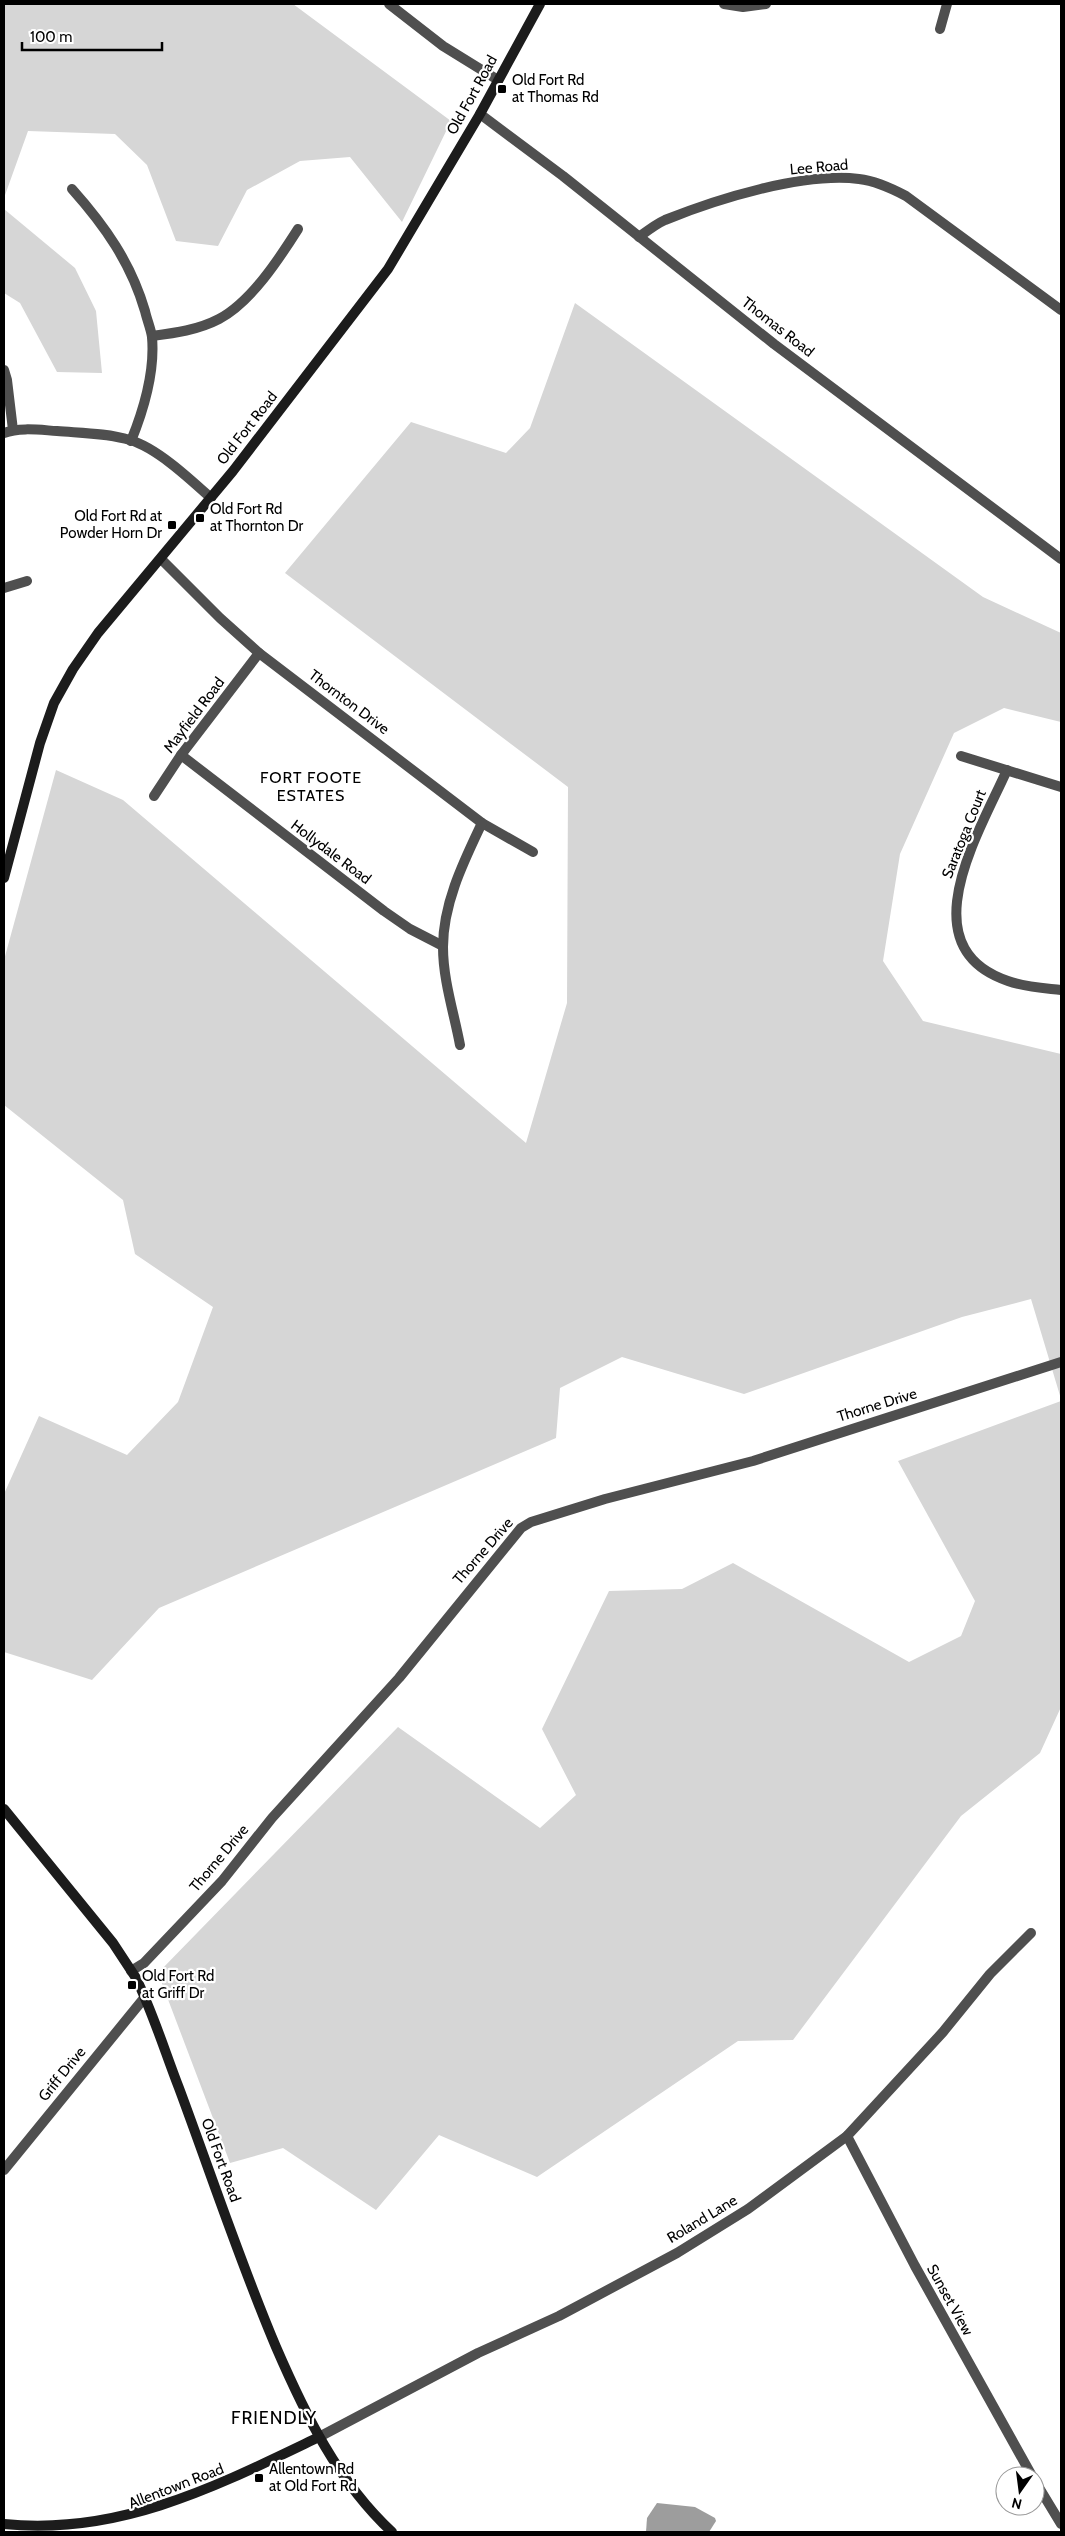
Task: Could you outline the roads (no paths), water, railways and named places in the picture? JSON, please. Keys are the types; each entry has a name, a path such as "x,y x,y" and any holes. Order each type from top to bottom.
{"main road":[{"name":"Old Fort Road","path":"4,878 40,743 54,703 73,669 98,633 211,498 388,269 480,114 540,4"},
{"name":"Old Fort Road","path":"4,1809 113,1943 132,1971 145,1997 267,2326 319,2437 353,2488 392,2532"},
{"name":"Allentown Road","path":"4,2524 68,2528 133,2519 193,2498 230,2482 319,2437"}],"street":[{"path":"389,4 443,46 498,80"},
{"path":"724,4 743,7 766,4"},
{"path":"940,29 947,4"},
{"name":"Thomas Road","path":"480,114 563,176 774,344 1061,559"},
{"name":"Lee Road","path":"639,236 664,221 734,198 802,181 835,178 860,179 889,187 906,196 1061,310"},
{"path":"72,189 119,247 135,280 152,336 150,373 142,412 131,441"},
{"path":"152,336 183,332 222,318 256,288 279,260 298,228"},
{"path":"4,370 7,380 8,431 84,433 131,441 180,471 211,498"},
{"name":"Thornton Drive","path":"161,559 220,618 260,653 482,822 533,852"},
{"path":"4,588 27,581"},
{"name":"Mayfield Road","path":"154,796 181,755 260,653"},
{"name":"Hollydale Road","path":"181,755 384,911 410,929 443,946"},
{"path":"961,756 1061,787"},
{"name":"Saratoga Court","path":"1006,770 958,887 956,912 960,939 971,959 998,977 1025,985 1061,990"},
{"path":"460,1045 446,976 443,946 451,898 458,875 482,822"},
{"name":"Thorne Drive","path":"132,1971 144,1963 222,1881 272,1818 398,1678 521,1528 531,1522 605,1499 753,1461 1061,1362"},
{"name":"Roland Lane","path":"319,2437 478,2353 560,2316 677,2253 748,2209 847,2136 943,2032 1002,1962 1031,1933"},
{"name":"Griff Drive","path":"4,2170 145,1997"},
{"name":"Sunset View","path":"847,2136 898,2235 1026,2466"},
{"path":"1045,2497 1061,2524"}],"place":[{"name":"Old Fort Rd at Thomas Rd","path":"502,89"},
{"name":"Old Fort Rd at Thornton Dr","path":"200,518"},
{"name":"Old Fort Rd at Powder Horn Dr","path":"172,525"},
{"name":"Old Fort Rd at Griff Dr","path":"132,1985"},
{"name":"Allentown Rd at Old Fort Rd","path":"259,2478"}],"district":[{"name":"FORT FOOTE ESTATES","path":"311,786"},
{"name":"FRIENDLY","path":"274,2418"}]}
